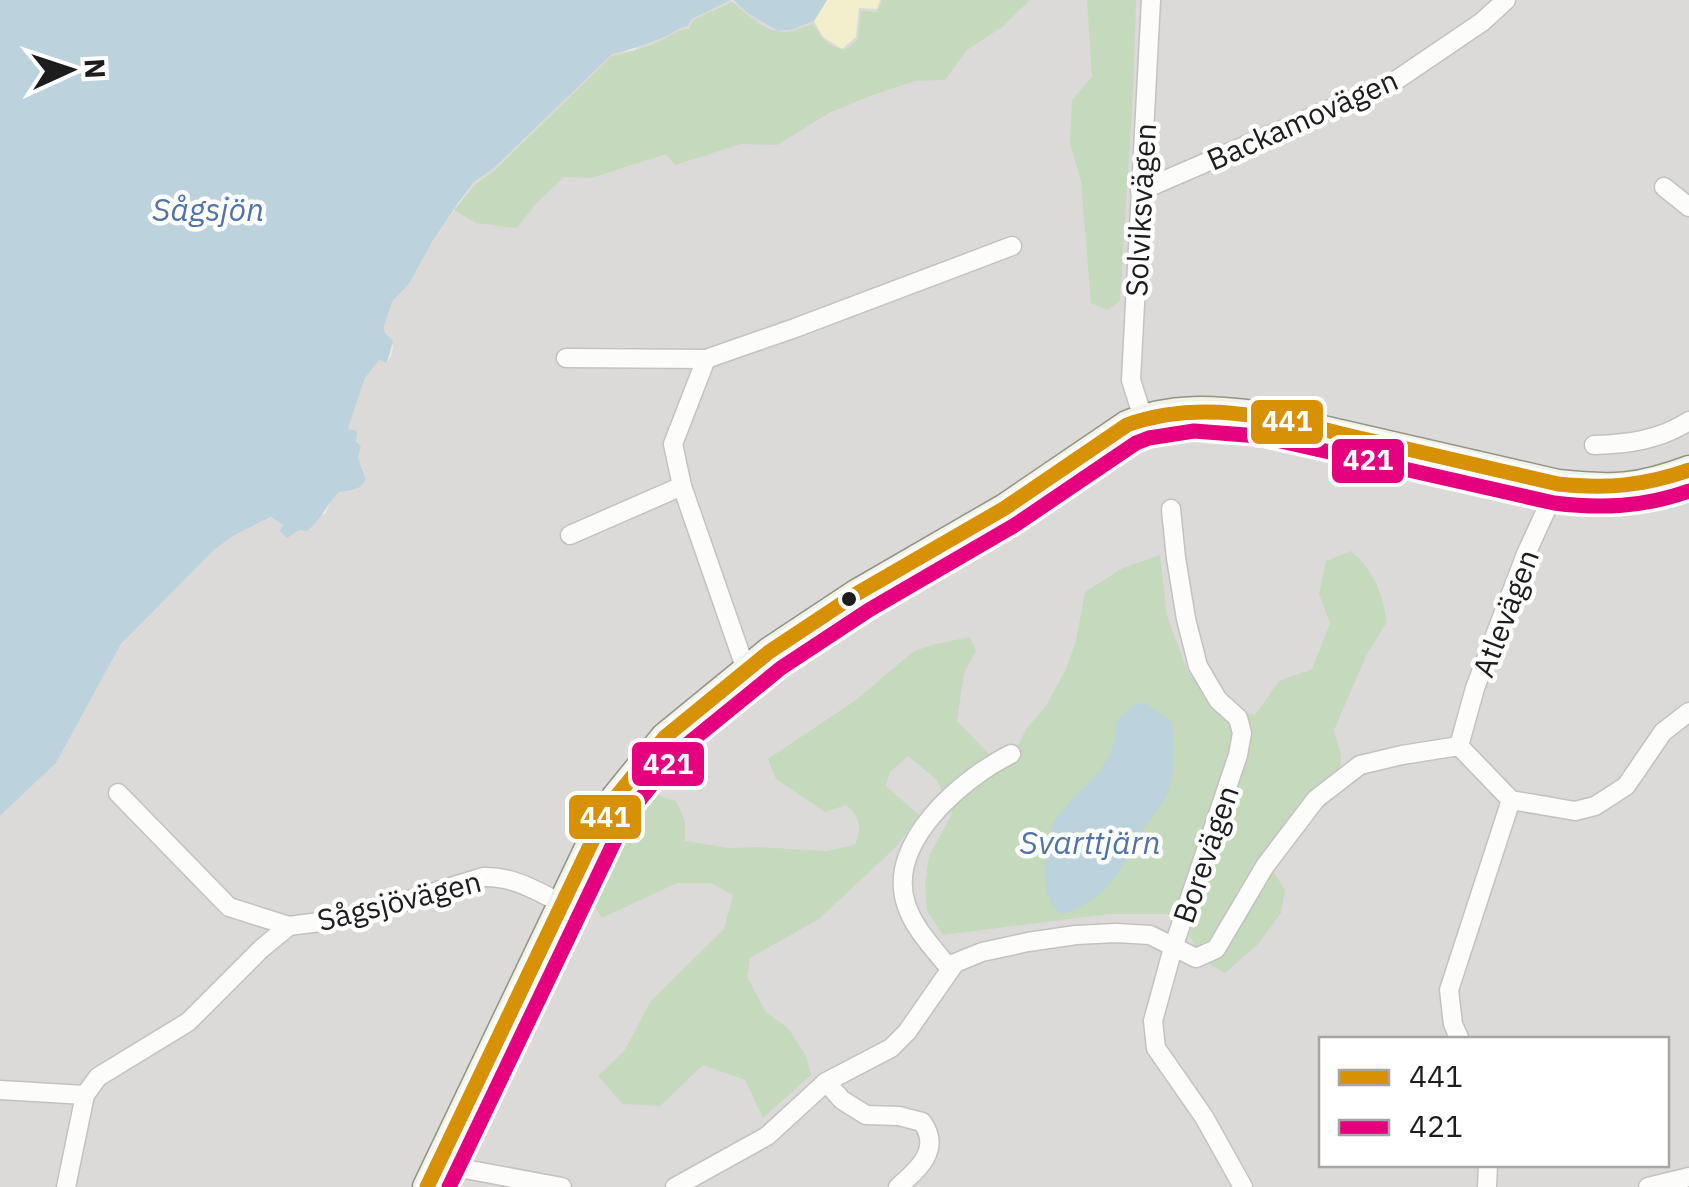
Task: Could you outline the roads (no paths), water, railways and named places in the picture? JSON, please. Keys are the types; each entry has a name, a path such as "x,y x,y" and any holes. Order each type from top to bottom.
{"street":[{"name":"Solviksvägen","path":"1143,418 1131,380 1151,0"},
{"name":"Backamovägen","path":"1140,191 1395,81 1482,22 1506,0"},
{"path":"1664,187 1689,207"},
{"path":"566,358 706,358 1012,246"},
{"path":"706,358 673,444 682,486 746,670"},
{"path":"427,1187 598,829 616,798 665,737 746,670 858,593 1005,508 1108,437 1143,418 1169,412 1226,411 1558,484 1623,488 1689,470"},
{"path":"1594,445 1656,438 1689,421"},
{"name":"Atlevägen","path":"1459,746 1476,688 1526,554 1558,484"},
{"path":"570,536 682,486"},
{"name":"Borevägen","path":"1171,509 1186,619 1198,666 1218,700 1238,718 1242,733 1153,1021 1156,1048 1204,1117 1244,1187"},
{"path":"674,1187 768,1136 826,1082 891,1048 907,1032 950,968 982,952 1076,935 1150,934 1196,958 1216,948 1265,866 1316,799 1360,765 1459,746 1511,800 1574,811 1595,806 1626,786 1663,732 1689,712"},
{"path":"950,968 917,928 906,904 904,870 911,848 941,806 987,766 1011,754"},
{"name":"Sågsjövägen","path":"118,793 228,907 288,926 350,918 483,877 515,880 563,904"},
{"path":"1459,1037 1449,990 1511,800"},
{"name":"Sågsjövägen","path":"85,1095 98,1076 188,1022 288,926"},
{"path":"826,1082 842,1100 866,1114 922,1122 930,1133 929,1150 919,1170 898,1187"},
{"path":"0,1090 85,1095 66,1187"},
{"path":"440,1158 459,1168 562,1187"},
{"path":"1648,1187 1689,1177"}],"water":[{"name":"Sågsjön","path":"0,0 731,0 664,37 612,54 493,169 474,182 432,242 409,284 392,302 384,327 393,341 387,363 379,360 365,378 348,429 357,431 356,441 361,446 358,458 366,479 355,490 339,492 307,531 299,530 287,538 280,531 283,525 271,517 213,551 121,644 56,763 0,816"},
{"path":"733,0 827,0 814,21 778,31"},
{"name":"Svarttjärn","path":"1145,703 1172,721 1173,766 1168,792 1111,882 1092,900 1063,914 1052,904 1046,886 1052,827 1104,765 1115,739 1116,722 1134,705"}]}
